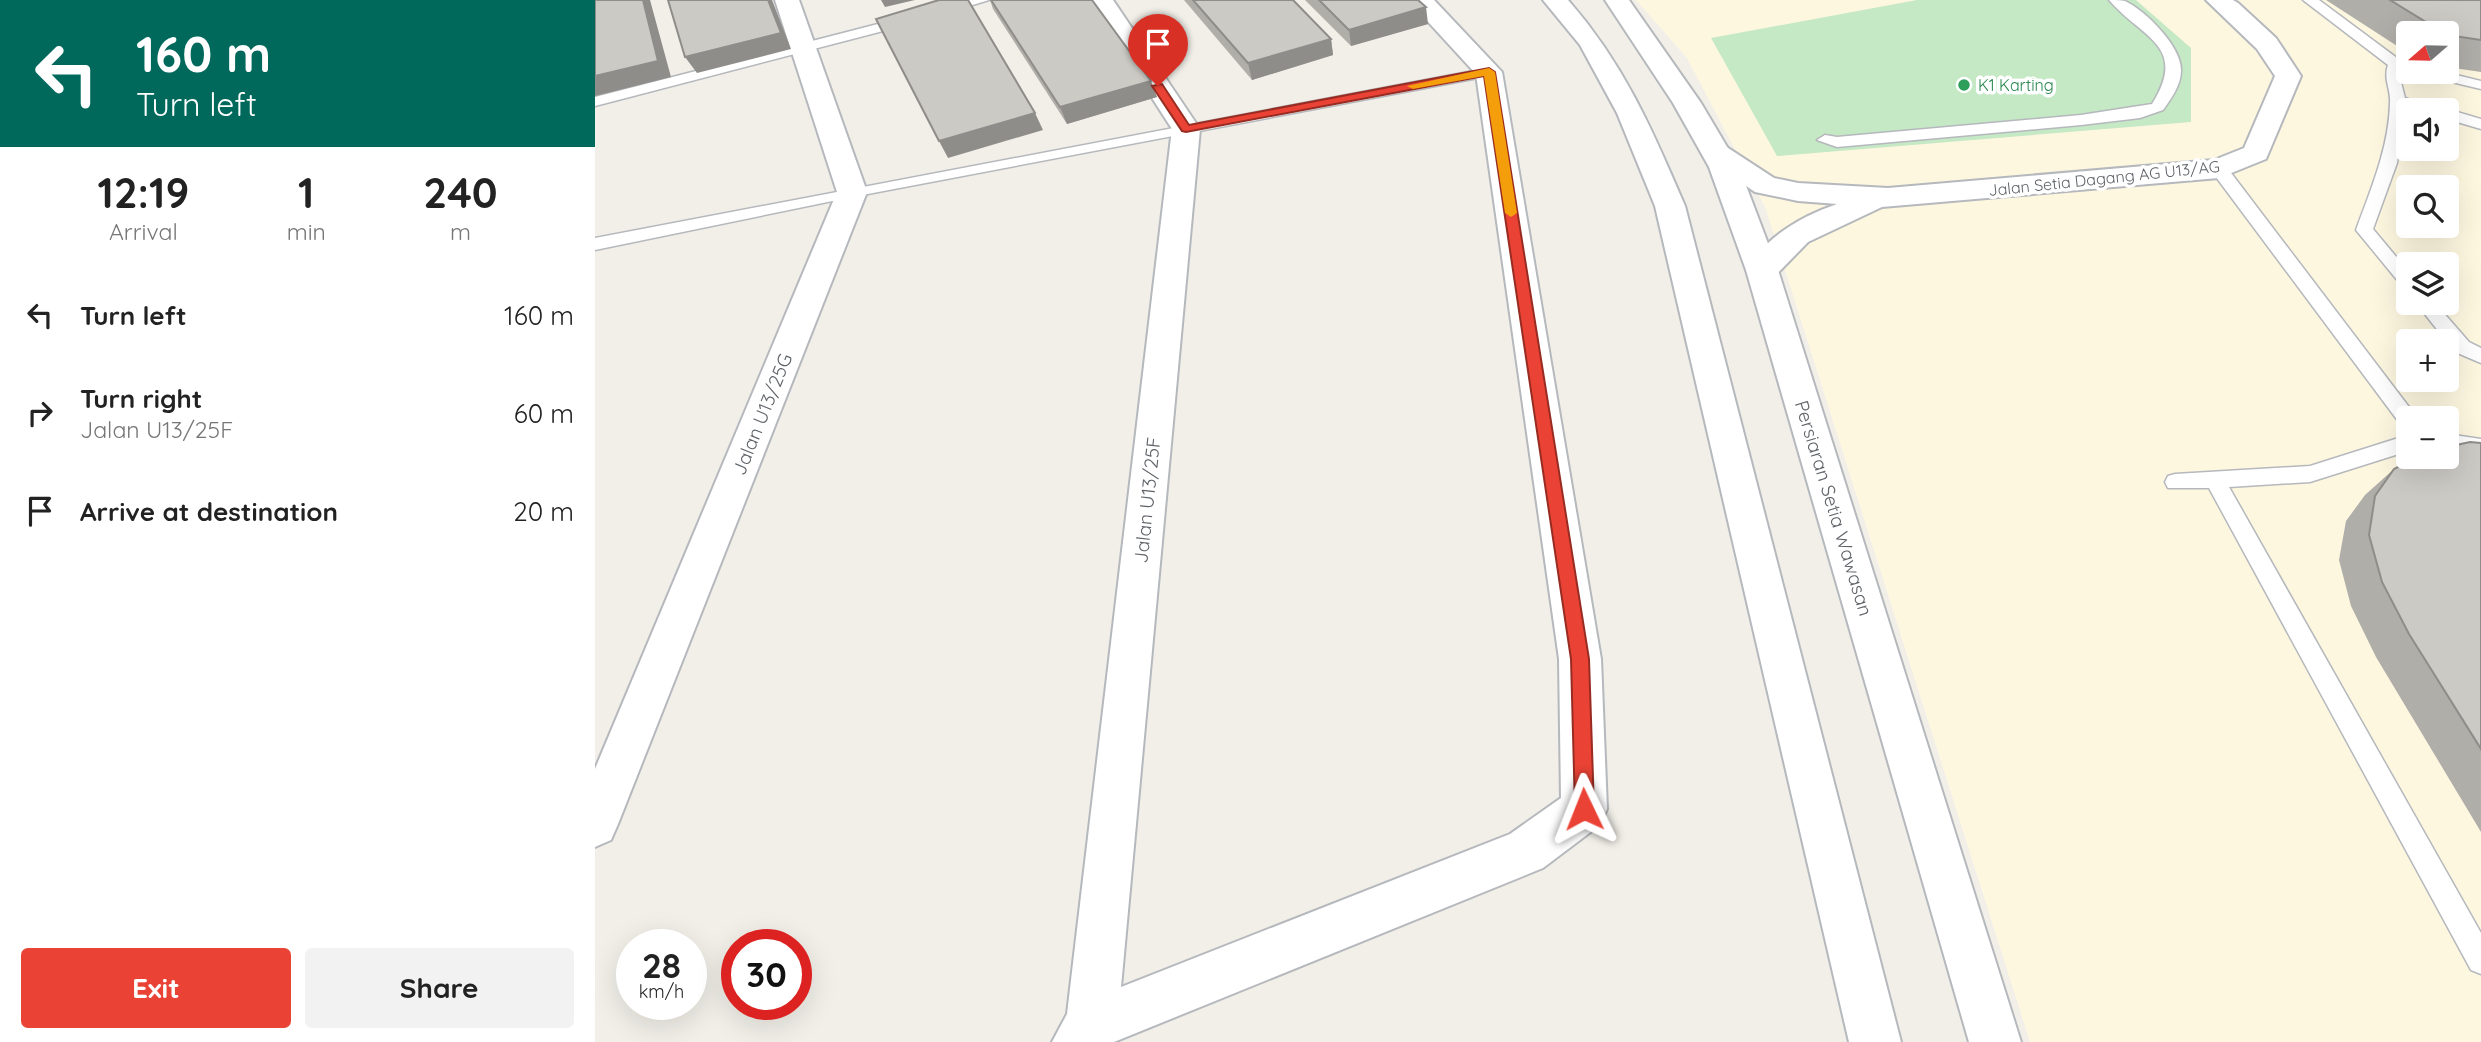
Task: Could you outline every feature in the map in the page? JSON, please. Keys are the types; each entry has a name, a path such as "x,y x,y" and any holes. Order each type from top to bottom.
{"street":[{"path":"787,0 852,192"},
{"path":"1101,0 1186,129"},
{"path":"1085,1034 1526,851 1584,809 1580,659 1489,72 1420,0"},
{"path":"1555,0 1598,54 1631,113 1670,206 1875,1042"},
{"name":"Persiaran Setia Wawasan","path":"1617,0 1688,103 1715,152 1762,270 1995,1042"},
{"name":"Jalan Setia Dagang AG U13/AG","path":"1715,152 1765,185 1798,192 1888,198 2219,169 2256,153 2288,76 2278,55 2254,29 2218,0"},
{"name":"Jalan U13/25F","path":"1085,1034 1186,129"},
{"name":"Jalan U13/25G","path":"595,824 852,192"},
{"name":"Jalan Setia Dagang AG U13/AG","path":"1762,270 1794,234 1830,217 1888,198"}],"lane":[{"path":"595,102 982,0"},
{"path":"1825,140 1837,142 2081,120 2140,113 2158,107 2175,74 2176,61 2167,46 2116,0"},
{"path":"2310,0 2396,62"},
{"path":"2396,71 2392,74 2397,98"},
{"path":"595,244 852,192 1489,72"},
{"path":"2459,80 2481,85"},
{"path":"2396,115 2389,163 2364,230 2396,268"},
{"path":"2459,118 2481,124"},
{"path":"2219,169 2397,406"},
{"path":"2435,315 2462,347 2481,356"},
{"path":"2459,444 2481,447"},
{"path":"2175,482 2310,474 2396,447"},
{"path":"2215,480 2481,960"}],"shaded area":[{"path":"1636,0 2481,0 2481,1042 2030,1042 1765,207 1687,58"}],"green space":[{"name":"K1 Karting","path":"1917,0 2136,0 2191,48 2191,122 1777,156 1711,38"}],"building":[{"path":"595,0 643,0 658,61 595,76"},
{"path":"668,0 768,0 781,33 685,57"},
{"path":"939,0 968,0 1035,113 939,141 876,19"},
{"path":"991,0 1092,0 1151,81 1060,107"},
{"path":"1193,0 1293,0 1331,39 1248,63"},
{"path":"1319,0 1418,0 1426,7 1349,30"},
{"path":"2390,0 2481,0 2481,40 2459,37 2459,21 2424,21"},
{"path":"2481,443 2481,749 2409,634 2382,582 2369,535 2375,496 2394,469 2459,469 2459,444"}],"slow traffic":[{"path":"1413,86 1489,72 1511,213"}],"place":[{"name":"K1 Karting","path":"1964,85"}],"route":[{"path":"1158,86 1186,129 1489,72 1580,659 1584,809"}]}
